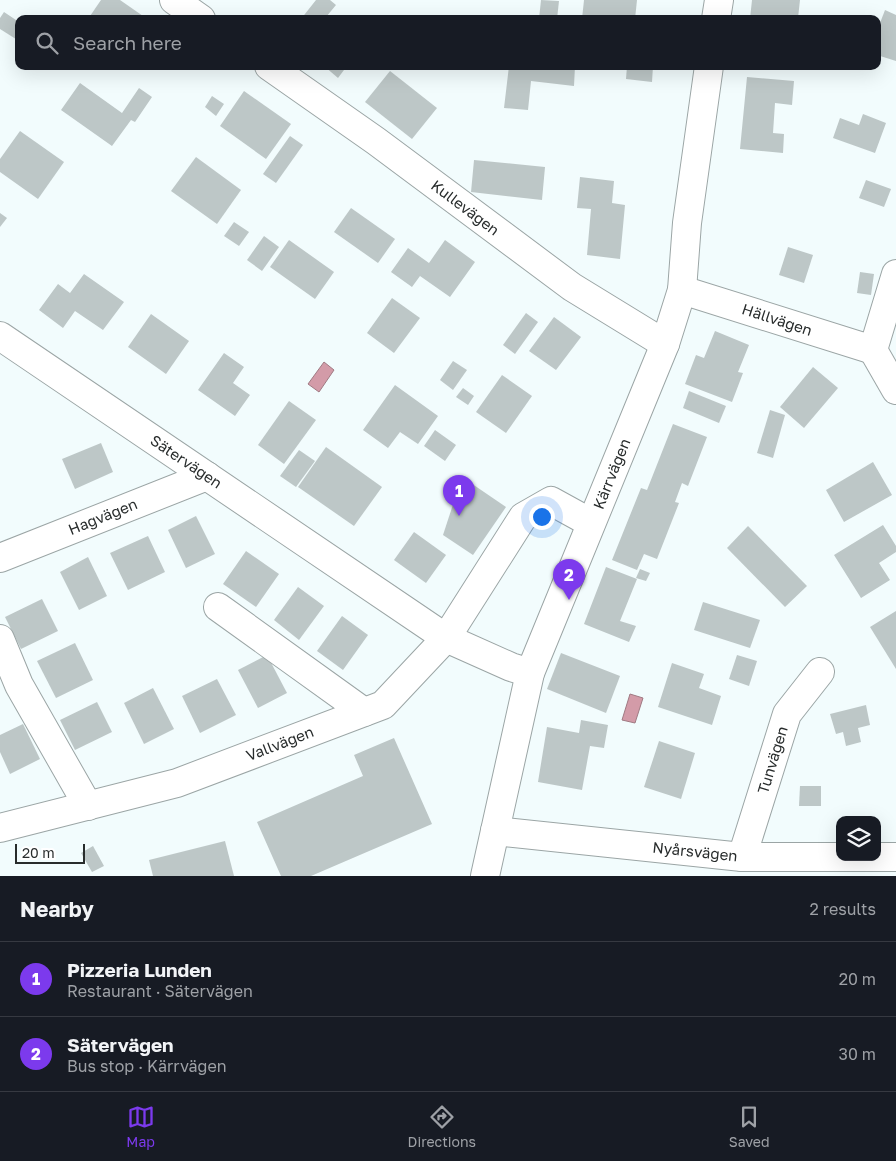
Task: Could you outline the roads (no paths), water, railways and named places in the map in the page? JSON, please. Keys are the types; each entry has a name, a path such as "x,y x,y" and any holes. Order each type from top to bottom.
{"street":[{"path":"174,0 195,15"},
{"path":"717,15 719,0"},
{"name":"Kullevägen","path":"275,70 376,141 572,287 665,344"},
{"name":"Kärrvägen","path":"485,876 530,673 665,344 682,290 687,223 708,70"},
{"path":"896,274 873,350 896,390"},
{"name":"Hällvägen","path":"682,290 873,350"},
{"name":"Sätervägen","path":"0,336 446,638 511,667 530,673"},
{"name":"Hagvägen","path":"0,558 206,476"},
{"name":"Vallvägen","path":"0,828 177,784 383,705 446,638 523,517 551,501 591,524"},
{"path":"218,607 364,712"},
{"path":"0,640 19,685 88,806"},
{"name":"Tunvägen","path":"742,857 787,714 820,672"},
{"name":"Nyårsvägen","path":"495,831 742,857 896,857"}],"place":[{"name":"Pizzeria Lunden","path":"459,516"},
{"name":"Sätervägen","path":"569,600"}]}
